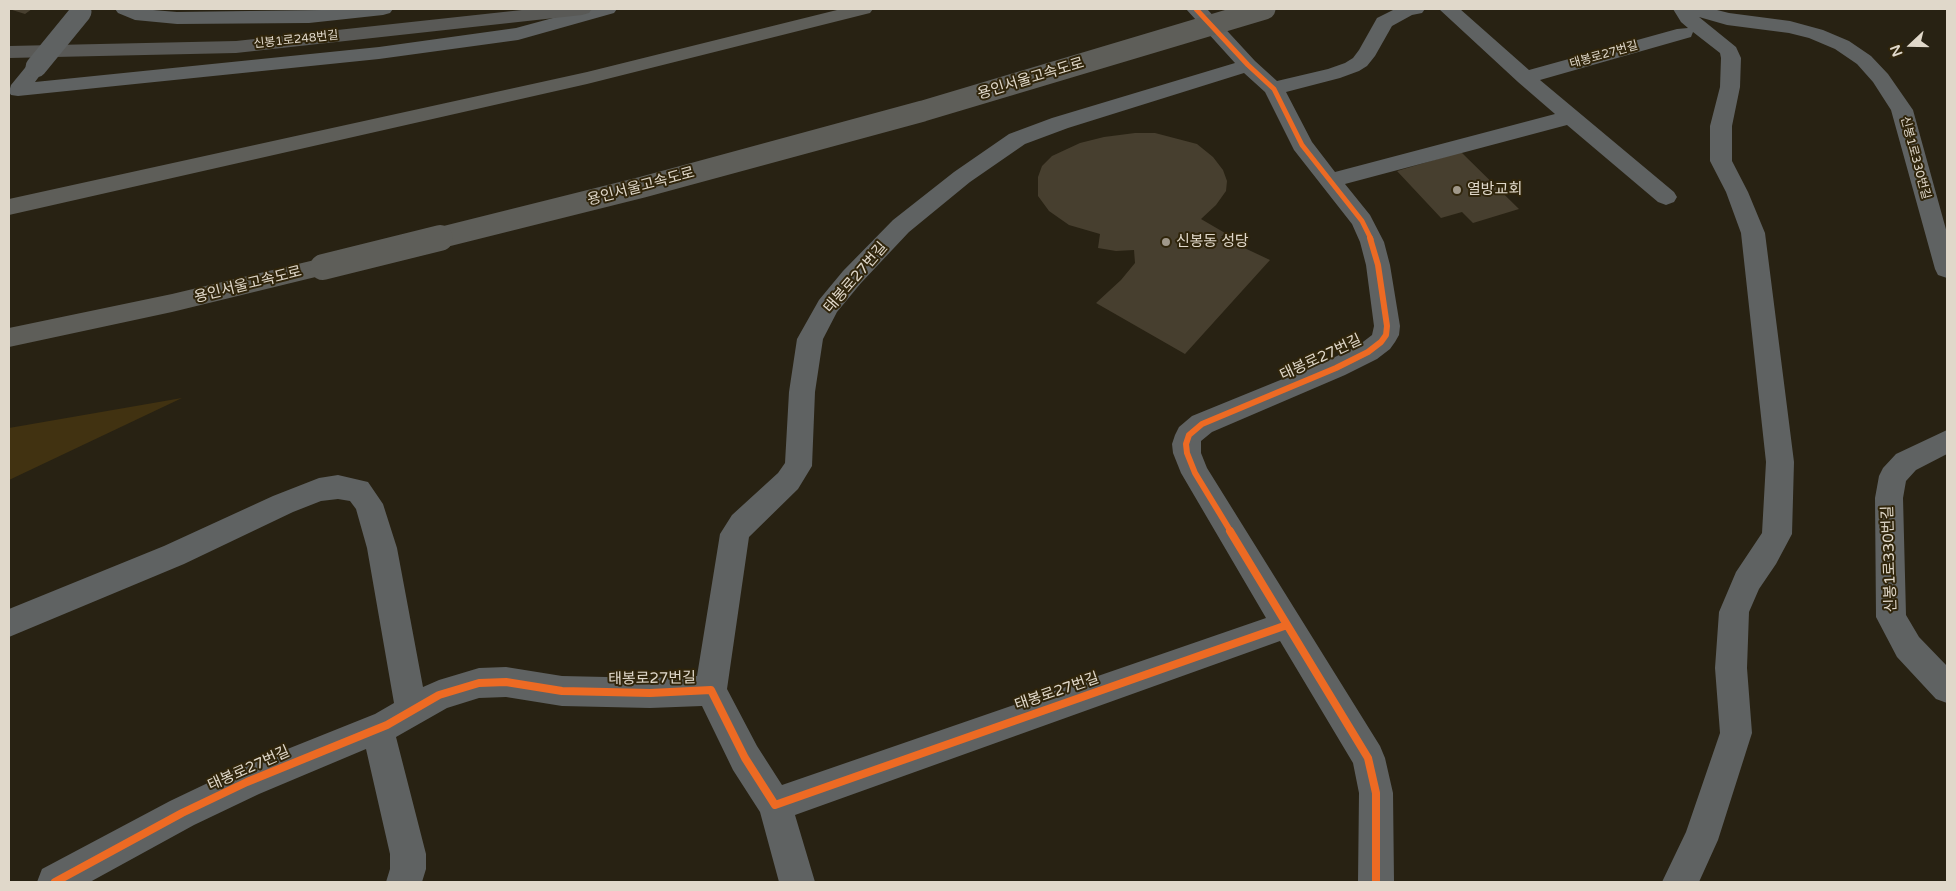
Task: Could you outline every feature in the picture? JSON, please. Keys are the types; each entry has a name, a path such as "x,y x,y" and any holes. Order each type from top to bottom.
{"highway":[{"path":"9,207 587,78 863,9"},
{"name":"용인서울고속도로","path":"9,338 172,303 643,187 914,114 1265,9"}],"street":[{"path":"125,9 135,14 177,18 383,9"},
{"name":"신봉1로248번길","path":"9,52 236,47 582,9"},
{"path":"13,91 379,53 518,34 608,9"},
{"name":"태봉로27번길","path":"1196,9 1248,65 1274,89 1302,145 1362,221 1372,242 1387,326 1386,335 1382,342 1368,352 1336,368 1202,424 1189,435 1186,444 1187,453 1195,473 1368,758 1376,793 1376,882"},
{"path":"1274,89 1291,83 1333,74 1352,67 1360,62 1368,52 1384,22 1406,11 1415,9"},
{"path":"1449,9 1525,78 1666,197"},
{"name":"신봉1로330번길","path":"1692,9 1726,18 1790,26 1816,34 1842,45 1864,60 1882,78 1902,110 1947,269"},
{"path":"13,91 36,67 82,10"},
{"path":"1680,882 1701,840 1736,733 1731,668 1734,612 1747,581 1766,556 1777,534 1780,462 1753,233 1737,192 1721,161 1721,126 1730,87 1729,52 1688,18 1684,21"},
{"name":"태봉로27번길","path":"1525,78 1605,54 1684,21"},
{"name":"태봉로27번길","path":"797,882 775,805 745,758 711,690 735,534 742,524 788,481 798,466 802,392 810,339 828,306 852,277 901,226 962,177 1017,139 1045,128 1248,65"},
{"path":"1330,181 1571,117"},
{"name":"신봉1로330번길","path":"1947,440 1906,462 1893,476 1889,498 1891,617 1908,647 1947,688"},
{"path":"9,623 174,555 283,504 319,490 338,487 358,490 370,504 382,548 412,711"},
{"name":"태봉로27번길","path":"775,805 1287,625"},
{"name":"태봉로27번길","path":"54,882 182,813 247,782 378,729 439,695 479,683 506,682 562,691 650,693 711,690"},
{"path":"378,729 408,854 408,868 404,882"}],"shaded area":[{"path":"182,398 9,480 9,428"}],"building":[{"path":"9,9 32,9 25,14"},
{"name":"신봉동 성당","path":"1135,133 1155,133 1197,144 1213,157 1223,170 1227,181 1226,191 1216,205 1201,219 1225,233 1221,237 1270,260 1185,354 1096,303 1121,280 1135,263 1134,250 1116,251 1098,248 1100,234 1069,225 1049,211 1038,196 1038,177 1042,166 1052,156 1080,143 1104,137"},
{"name":"열방교회","path":"1461,152 1519,209 1473,223 1462,212 1441,218 1397,171"}],"cycle path":[{"path":"1196,9 1248,65 1274,89 1302,145 1362,221 1372,242 1378,265 1387,326 1386,335 1381,342 1368,352 1336,368 1202,424 1189,435 1186,444 1187,453 1195,473 1368,758 1376,793 1376,882"},
{"path":"55,882 182,813 247,782 387,725 439,695 479,683 506,682 562,691 650,693 711,690 745,758 775,805 1287,625"}],"place":[{"name":"열방교회","path":"1457,190"},
{"name":"신봉동 성당","path":"1166,242"}]}
